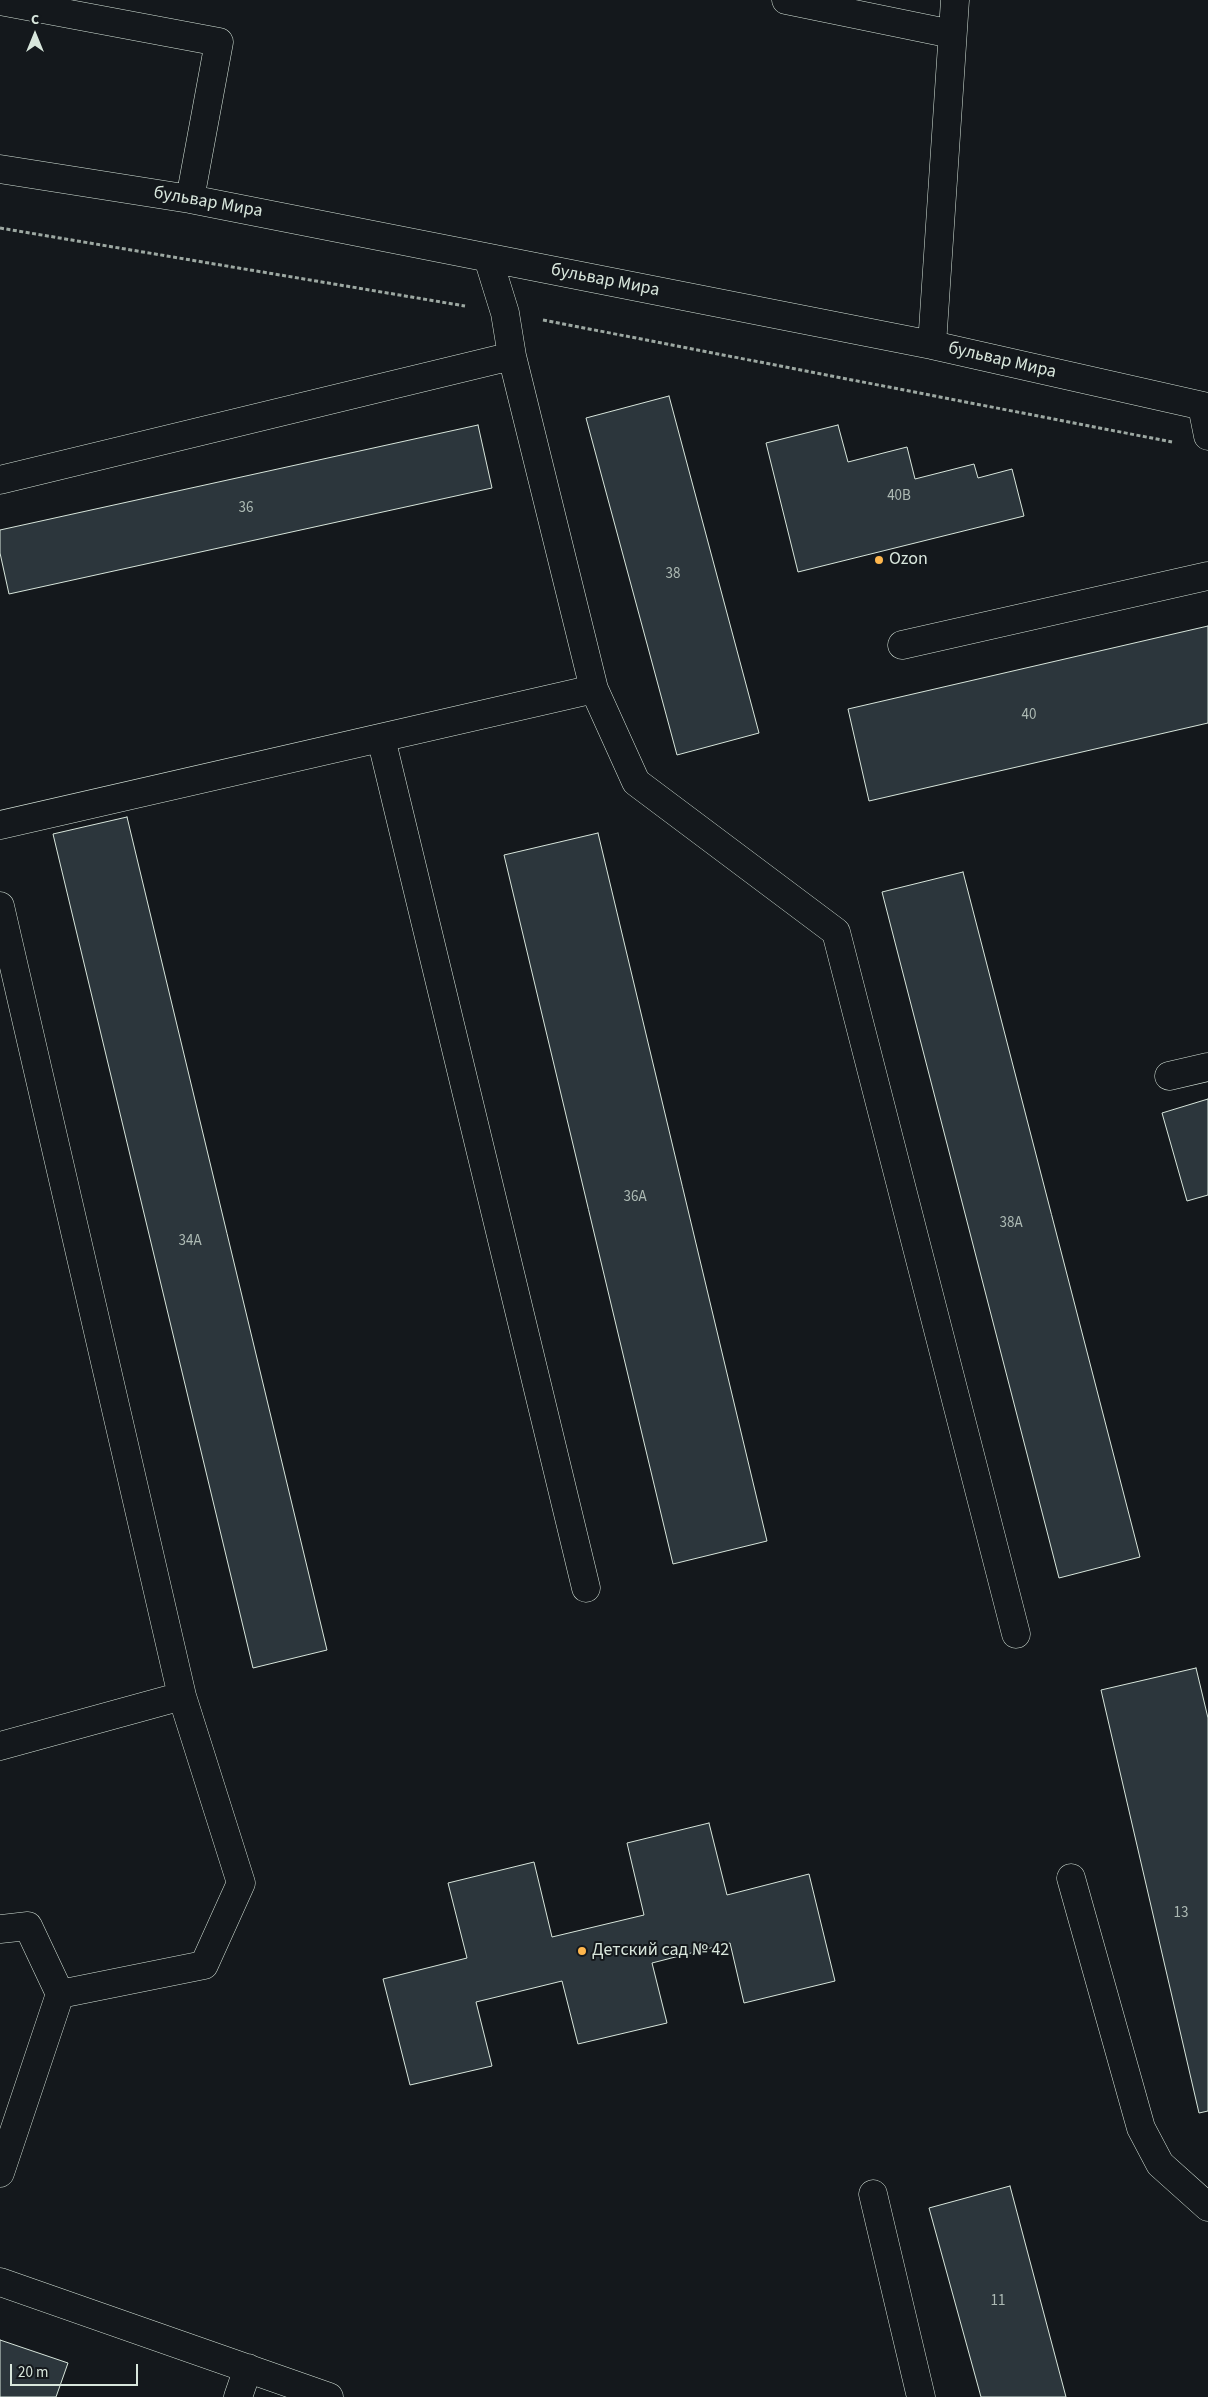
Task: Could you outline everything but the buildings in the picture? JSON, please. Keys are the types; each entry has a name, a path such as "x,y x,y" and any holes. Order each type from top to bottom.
{"street":[{"path":"786,0 952,34"},
{"path":"932,345 955,0"},
{"path":"0,1 219,42 190,199"},
{"name":"бульвар Мира","path":"0,169 190,199 932,345 1205,406"},
{"path":"488,258 505,313 512,356 594,689 636,782 836,932 1016,1634"},
{"path":"0,480 512,356"},
{"path":"1205,406 1208,436"},
{"path":"902,645 1208,576"},
{"path":"0,826 594,689"},
{"path":"381,738 586,1588"},
{"path":"0,906 182,1696 241,1884 204,1965 60,1994"},
{"path":"1169,1076 1208,1067"},
{"path":"0,1746 182,1696"},
{"path":"1071,1878 1141,2128 1160,2164 1208,2207"},
{"path":"0,1928 28,1926 60,1994 0,2173"},
{"path":"873,2194 921,2397"},
{"path":"0,2282 330,2397"},
{"path":"238,2397 248,2368"}],"path":[{"path":"0,228 505,313 1179,444"}],"place":[{"name":"Ozon","path":"879,560"},
{"name":"Детский сад № 42","path":"582,1951"}]}
